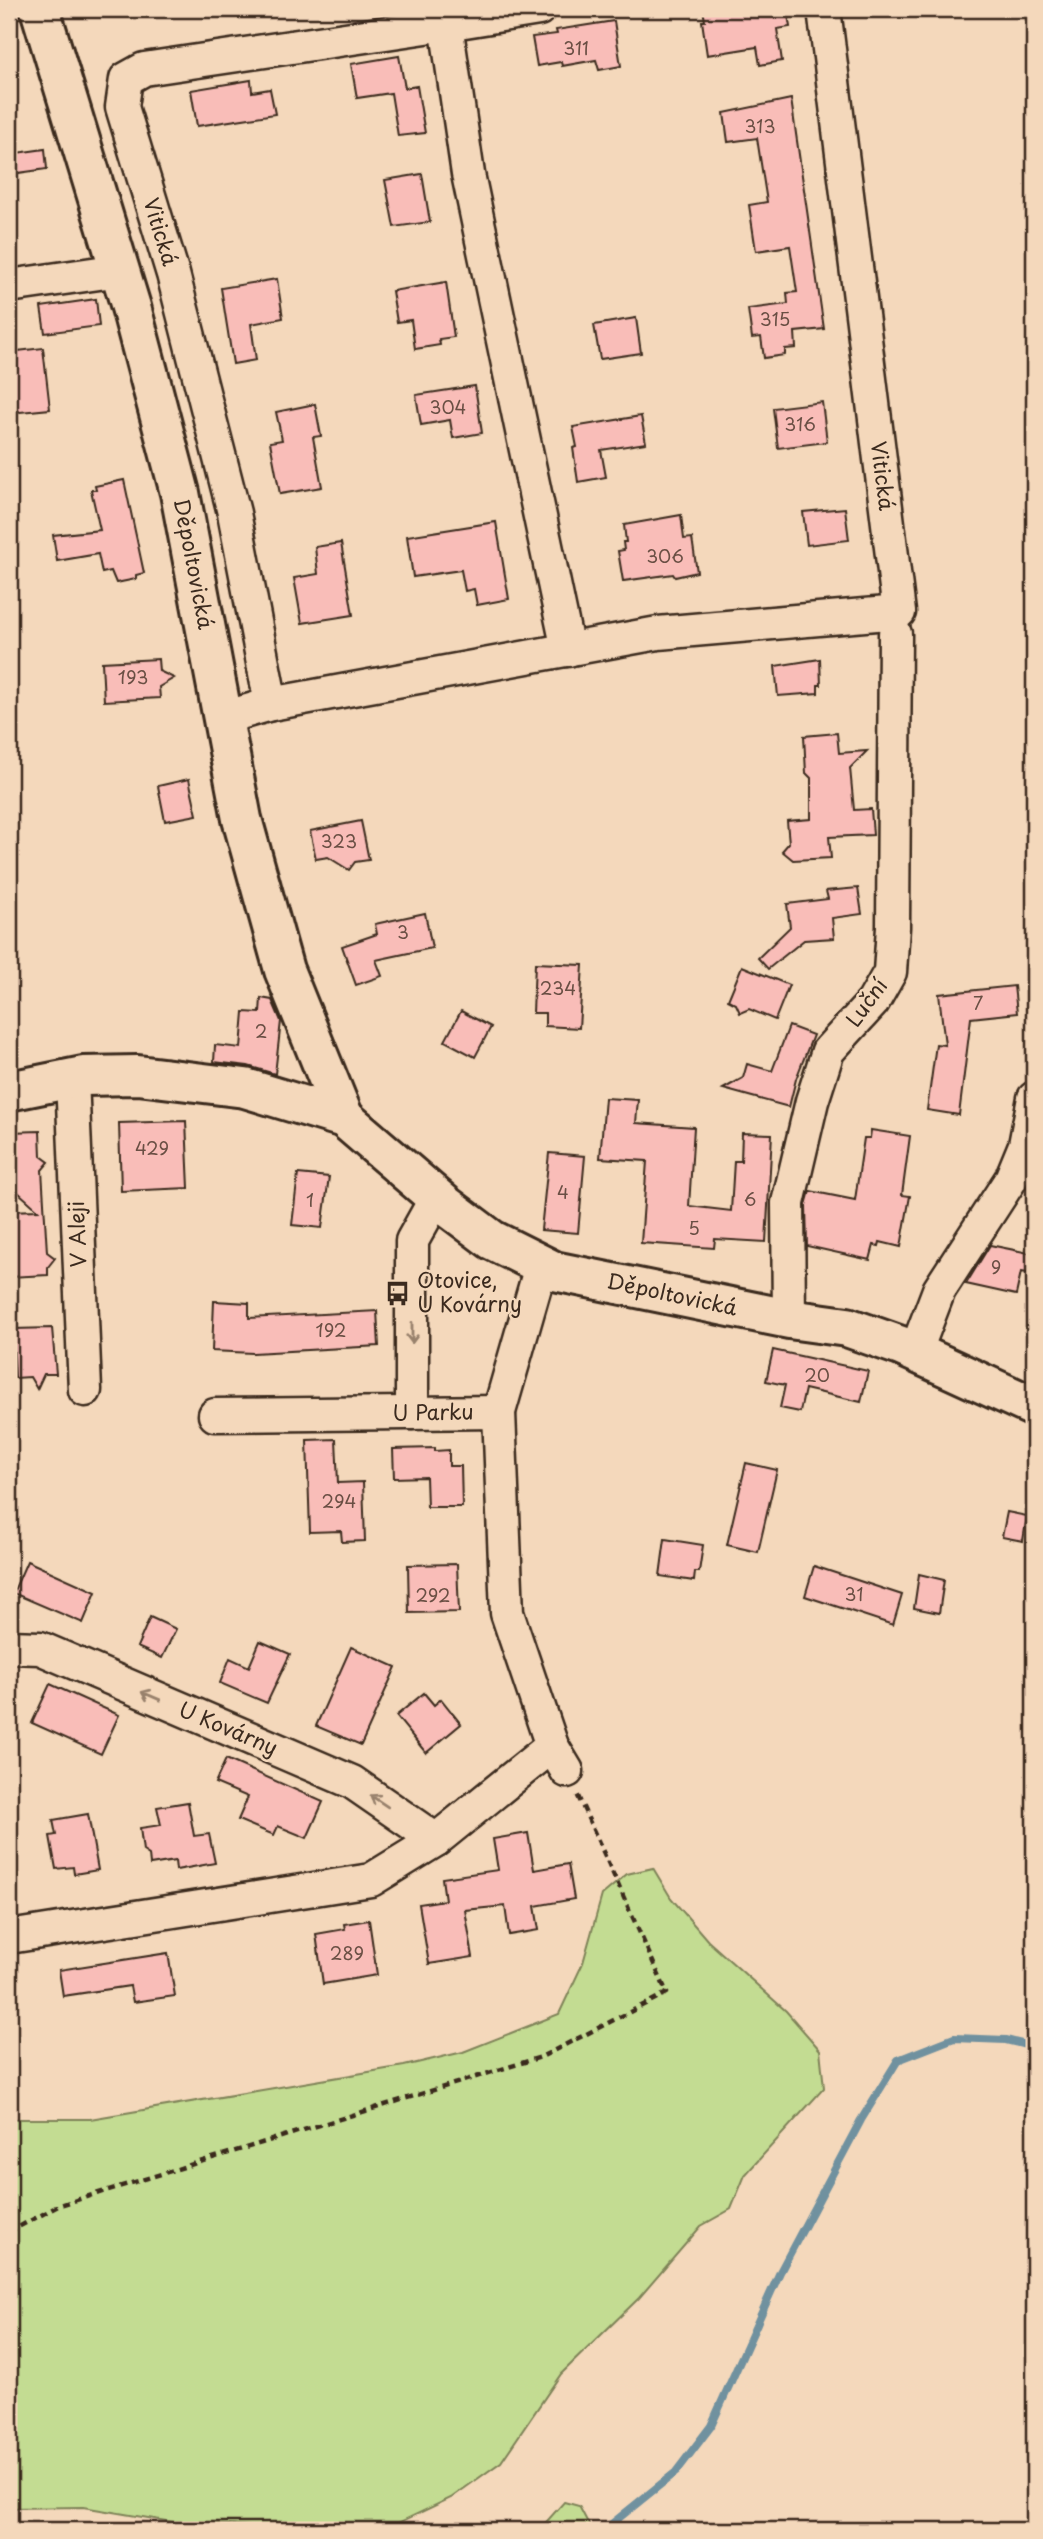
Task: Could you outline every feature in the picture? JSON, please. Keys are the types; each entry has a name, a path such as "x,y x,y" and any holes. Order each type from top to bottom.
{"street":[{"name":"Děpoltovická","path":"40,9 120,270 180,493 242,819 284,970 344,1118"},
{"name":"Vitická","path":"271,704 231,500 173,274 122,107 126,79 144,69 539,9"},
{"name":"Vitická","path":"223,718 271,704 658,633 899,612 824,9"},
{"path":"446,24 468,174 568,650"},
{"path":"9,286 120,270"},
{"name":"Luční","path":"789,1319 788,1203 812,1101 828,1051 873,1002 890,971 893,928 895,634"},
{"name":"Děpoltovická","path":"9,1091 72,1078 138,1075 245,1088 344,1118 436,1198 492,1240 541,1266 554,1271 789,1319 847,1327 915,1353 1034,1407"},
{"name":"V Aleji","path":"72,1078 85,1390"},
{"path":"915,1353 939,1290 1011,1179 1025,1145 1034,1098"},
{"path":"412,1413 412,1241 436,1198"},
{"name":"U Parku","path":"215,1415 499,1412 541,1266"},
{"path":"9,1937 371,1880 560,1758 508,1613 499,1412"},
{"name":"U Kovárny","path":"9,1647 40,1648 352,1782 436,1840"}],"path":[{"path":"9,2232 60,2205 541,2057 667,1993 560,1758"}],"green space":[{"path":"653,1868 671,1898 708,1941 786,2011 820,2050 824,2088 745,2175 731,2209 701,2226 639,2298 561,2374 501,2462 451,2498 394,2525 330,2530 172,2522 83,2507 9,2508 9,2119 90,2119 404,2066 463,2052 559,2014 583,1963 602,1895 627,1874"},
{"path":"564,2502 579,2506 589,2525 588,2530 539,2530"}],"building":[{"path":"703,9 787,9 790,27 777,29 782,61 760,65 757,47 707,55"},
{"path":"614,21 621,66 599,70 596,60 562,66 561,62 537,66 532,37 557,34 556,30"},
{"path":"399,56 405,88 417,86 425,133 398,136 391,93 357,98 351,64"},
{"path":"251,80 252,92 270,89 275,114 197,126 191,90"},
{"path":"791,99 824,329 795,332 796,348 785,349 785,355 764,358 761,337 752,338 748,309 788,304 787,293 797,292 790,246 756,251 749,205 767,202 757,138 728,142 724,113"},
{"path":"45,149 47,169 11,174 9,154"},
{"path":"422,174 430,222 394,227 385,180"},
{"path":"277,279 283,318 251,324 256,360 233,364 221,288"},
{"path":"446,282 454,337 439,339 440,345 415,349 411,320 397,322 392,291"},
{"path":"96,299 99,326 45,333 41,307"},
{"path":"636,318 641,353 600,359 594,325"},
{"path":"43,348 50,409 20,412 13,407 9,383 9,352"},
{"path":"475,386 482,433 453,438 450,420 421,425 416,395"},
{"path":"822,402 827,442 778,448 773,408"},
{"path":"315,404 321,436 313,437 322,487 280,494 270,442 282,440 276,412"},
{"path":"641,416 646,443 601,450 606,477 578,482 573,448 577,447 573,427"},
{"path":"124,480 144,573 136,575 136,579 116,583 111,571 102,573 98,554 57,561 53,535 100,530 91,490 96,490 95,486"},
{"path":"845,508 849,540 807,545 803,512"},
{"path":"681,515 684,539 692,538 697,572 675,577 673,574 623,581 618,551 624,550 623,542 626,542 624,525"},
{"path":"496,522 509,599 477,605 474,589 465,591 461,570 413,577 407,536"},
{"path":"341,543 353,615 302,623 294,578 318,574 315,547"},
{"path":"158,659 159,671 174,678 159,687 160,698 104,701 102,662"},
{"path":"820,659 821,685 818,685 818,693 778,696 775,666"},
{"path":"837,733 839,753 867,751 850,768 854,810 871,809 873,835 829,837 831,858 793,860 782,851 789,843 787,821 811,819 811,778 806,773 804,736"},
{"path":"189,779 197,815 165,821 158,786"},
{"path":"361,821 369,860 355,862 349,870 328,857 316,859 310,831"},
{"path":"858,888 862,914 832,918 834,938 804,940 768,969 758,958 790,927 787,904 828,899 826,891"},
{"path":"425,913 432,948 376,960 382,976 356,985 342,946 377,934 375,924"},
{"path":"535,963 583,965 579,1028 545,1026 545,1013 533,1013"},
{"path":"742,966 789,985 775,1020 749,1009 740,1013 736,1004 728,1000"},
{"path":"1014,986 1017,1013 971,1018 959,1115 927,1110 936,1044 945,1045 939,994"},
{"path":"261,998 272,1000 281,1021 275,1074 248,1066 214,1062 215,1045 241,1048 244,1012 260,1013"},
{"path":"461,1011 491,1027 475,1057 445,1041"},
{"path":"789,1026 813,1035 796,1079 789,1107 723,1089 743,1078 747,1064 772,1071"},
{"path":"605,1098 638,1100 636,1123 694,1127 689,1206 731,1211 734,1161 741,1161 742,1133 772,1134 766,1242 715,1239 714,1248 641,1243 647,1161 600,1158"},
{"path":"186,1121 189,1188 121,1191 119,1123"},
{"path":"871,1130 910,1136 902,1195 910,1196 901,1247 880,1242 879,1246 874,1245 870,1260 807,1246 806,1205 810,1191 855,1200 864,1138 870,1138"},
{"path":"40,1131 41,1156 49,1162 42,1170 47,1252 55,1258 48,1267 48,1275 9,1277 9,1211 38,1210 9,1184 9,1132"},
{"path":"549,1153 585,1156 578,1233 541,1230"},
{"path":"298,1174 329,1177 322,1228 292,1225"},
{"path":"990,1245 1034,1254 1034,1274 1021,1272 1016,1295 966,1284"},
{"path":"214,1301 249,1303 249,1318 377,1311 379,1346 253,1353 212,1351"},
{"path":"52,1328 56,1374 44,1374 37,1389 30,1377 15,1378 13,1329"},
{"path":"773,1350 868,1371 861,1402 805,1389 800,1412 780,1408 785,1385 766,1381"},
{"path":"336,1439 338,1483 363,1482 365,1541 342,1542 341,1531 310,1532 307,1440"},
{"path":"435,1448 435,1451 449,1450 449,1466 461,1466 462,1507 427,1507 426,1477 394,1478 393,1449"},
{"path":"746,1463 777,1470 758,1552 727,1545"},
{"path":"1007,1512 1027,1516 1023,1541 1002,1537"},
{"path":"665,1539 703,1545 699,1572 695,1572 694,1581 660,1576"},
{"path":"27,1561 96,1592 83,1623 13,1593"},
{"path":"457,1564 459,1612 409,1613 408,1565"},
{"path":"814,1566 902,1595 893,1625 805,1596"},
{"path":"919,1574 944,1580 939,1613 914,1608"},
{"path":"150,1617 176,1629 162,1658 137,1647"},
{"path":"260,1641 290,1654 267,1703 220,1683 230,1658 249,1667"},
{"path":"351,1647 396,1667 361,1745 316,1726"},
{"path":"50,1684 119,1715 101,1754 32,1723"},
{"path":"424,1693 434,1705 441,1699 461,1724 426,1753 396,1716"},
{"path":"226,1759 323,1802 307,1838 278,1826 274,1835 238,1820 248,1797 215,1783"},
{"path":"188,1802 194,1836 209,1834 215,1863 176,1870 175,1861 150,1865 149,1855 143,1851 140,1828 161,1825 157,1807"},
{"path":"88,1814 98,1870 74,1874 73,1867 56,1869 50,1836 56,1835 53,1820"},
{"path":"528,1833 534,1870 568,1864 574,1899 535,1906 539,1930 509,1935 505,1906 465,1910 473,1957 429,1964 419,1904 445,1900 442,1878 498,1870 493,1839"},
{"path":"369,1920 377,1975 323,1984 316,1934 345,1929 344,1924"},
{"path":"168,1953 175,1996 133,2002 130,1986 63,1996 59,1970"}],"waterway":[{"path":"604,2530 676,2472 711,2426 780,2272 861,2120 898,2060 954,2038 1006,2040 1034,2047"}],"place":[{"name":"Otovice, U Kovárny","path":"397,1293"}]}
